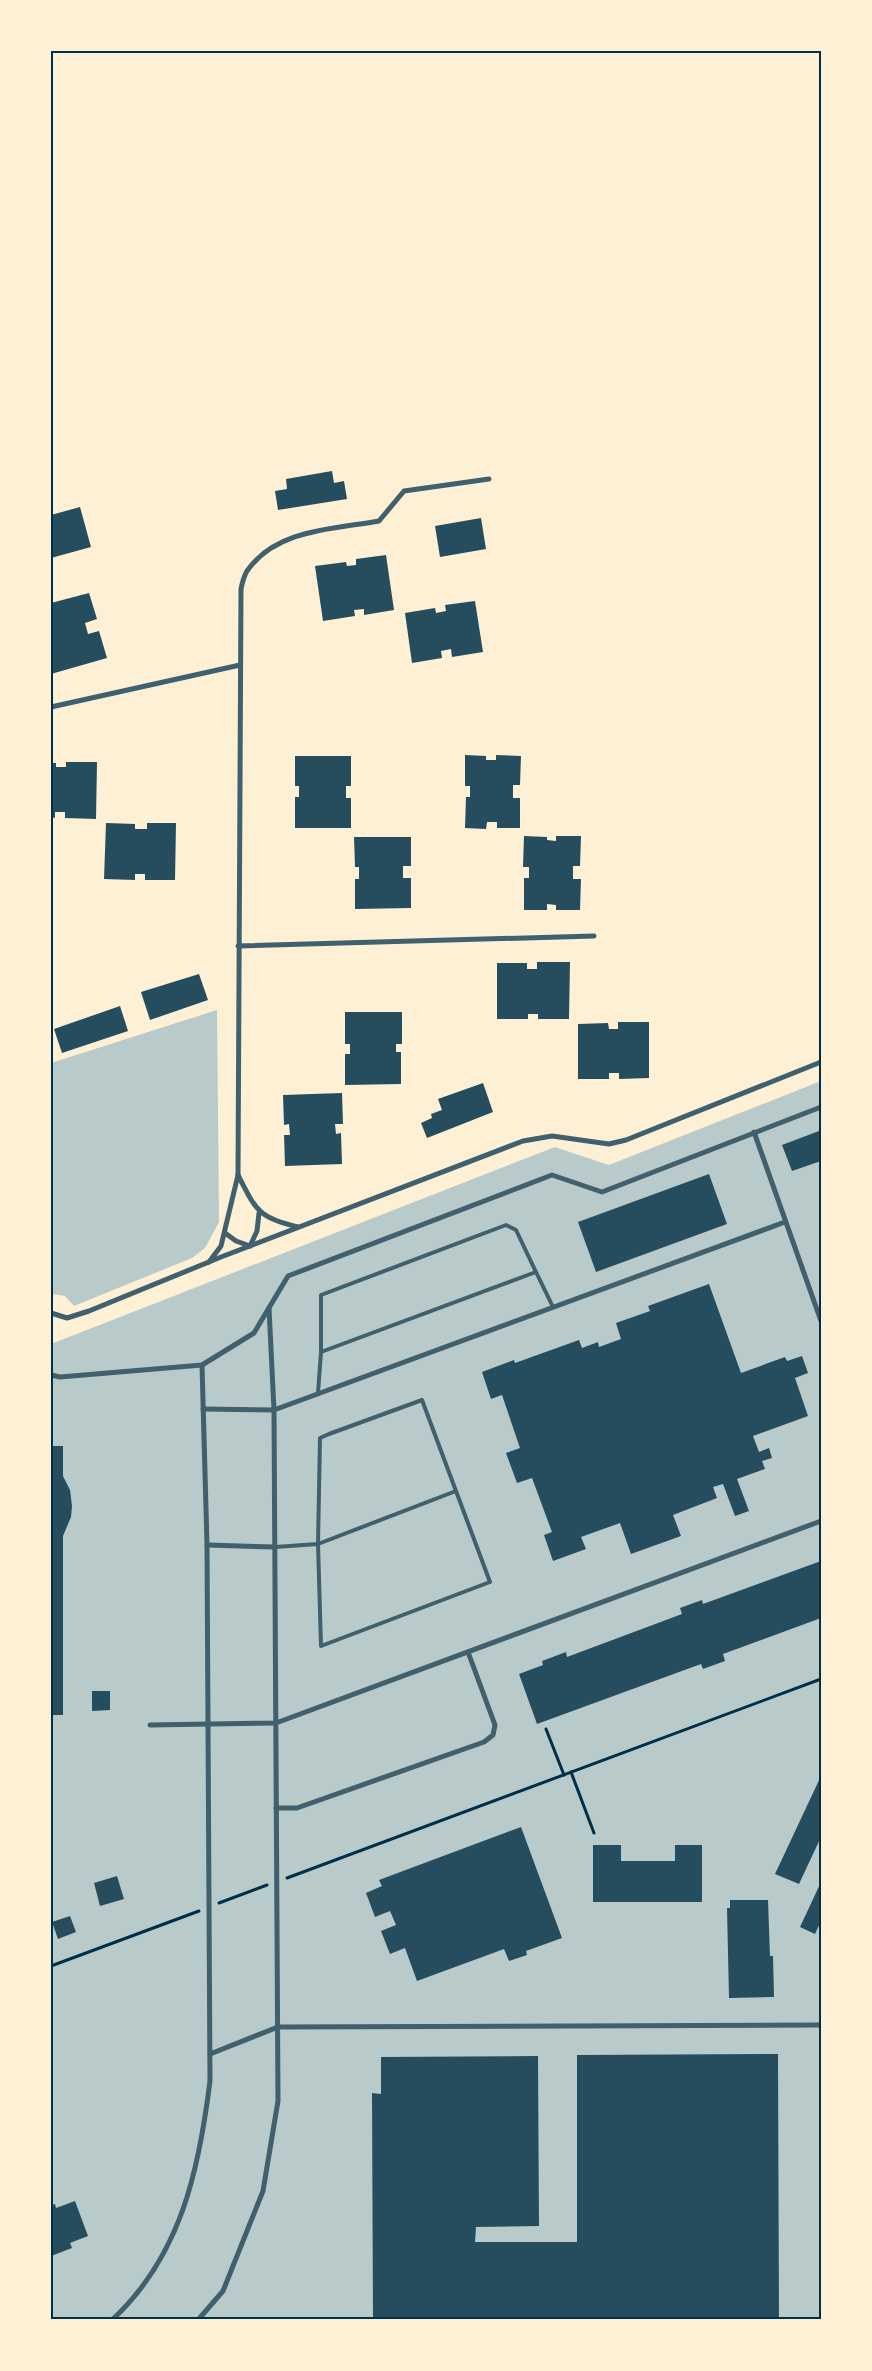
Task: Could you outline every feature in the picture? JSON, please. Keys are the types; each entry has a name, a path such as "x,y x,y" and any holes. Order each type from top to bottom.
{"street":[{"path":"209,1262 221,1246 238,1175 240,589 246,572 267,550 292,536 379,521 404,491 489,479"},
{"path":"51,707 240,665"},
{"path":"238,946 594,936"},
{"path":"51,1313 67,1318 89,1311 209,1262 523,1141 552,1136 609,1144 626,1140 821,1062"},
{"path":"51,1375 60,1377 202,1365 254,1332 288,1276 552,1175 602,1192 821,1107"},
{"path":"754,1132 821,1321"},
{"path":"238,1175 259,1213 276,1222 299,1227"},
{"path":"250,1246 257,1230 259,1213"},
{"path":"203,1409 274,1410 786,1222"},
{"path":"225,1233 250,1246"},
{"path":"198,2320 223,2291 262,2191 278,2101 274,1410 269,1308"},
{"path":"112,2320 126,2306 164,2256 187,2200 203,2139 210,2081 206,1545 202,1365"},
{"path":"150,1725 276,1723 821,1520"},
{"path":"206,1545 275,1547"},
{"path":"276,1808 297,1808 484,1742 494,1735 495,1725 468,1652"},
{"path":"210,2054 278,2027 821,2025"}],"lane":[{"path":"318,1393 322,1295 506,1225 516,1230 553,1307"},
{"path":"321,1352 536,1272"},
{"path":"422,1400 456,1491 490,1582 321,1646 318,1544 320,1438 422,1400"},
{"path":"275,1547 318,1544 456,1491"}],"path":[{"path":"51,1966 821,1679"},
{"path":"546,1729 564,1775"},
{"path":"571,1772 594,1832"}],"shaded area":[{"path":"217,1010 219,1222 205,1248 192,1258 74,1306 65,1296 53,1294 51,1272 51,1063"},
{"path":"821,1081 821,2320 51,2320 51,1344 555,1147 609,1165"}],"building":[{"path":"332,471 334,483 344,481 347,499 278,510 275,491 287,489 286,479"},
{"path":"80,507 91,547 51,558 51,515"},
{"path":"481,518 486,549 440,557 435,526"},
{"path":"386,555 394,610 364,615 364,609 354,610 355,616 323,621 315,566 346,562 347,566 356,565 356,559"},
{"path":"89,593 97,619 85,623 88,634 99,631 107,658 51,674 51,603"},
{"path":"475,601 483,652 452,657 451,649 441,651 442,658 412,663 405,613 435,608 436,613 446,611 445,605"},
{"path":"465,755 486,756 486,760 496,760 496,755 521,756 520,785 513,785 513,798 520,798 520,828 497,828 497,822 487,822 486,829 465,828 466,797 470,797 470,786 465,786"},
{"path":"295,756 351,756 351,786 346,786 346,798 351,798 351,828 295,828 295,797 299,797 299,786 295,786"},
{"path":"66,762 97,762 96,819 65,818 65,812 55,812 55,818 51,817 51,763 56,763 56,767 66,767"},
{"path":"106,823 135,824 135,829 147,829 147,823 176,823 175,880 145,880 145,874 135,874 135,880 104,879"},
{"path":"524,836 547,837 547,840 556,841 556,836 581,836 580,866 573,866 573,879 581,879 580,910 556,910 556,905 547,904 547,910 524,910 524,878 529,878 529,867 523,867"},
{"path":"354,837 411,837 411,866 403,866 403,878 411,878 411,908 355,909 355,879 359,879 359,867 355,867"},
{"path":"537,962 570,962 569,1019 538,1019 538,1014 528,1014 528,1019 497,1019 497,963 527,963 527,969 537,969"},
{"path":"199,974 208,1000 150,1020 141,992"},
{"path":"120,1006 128,1031 62,1053 54,1029"},
{"path":"345,1012 402,1012 402,1044 396,1044 396,1052 401,1052 401,1084 345,1085 345,1054 350,1054 350,1044 345,1044"},
{"path":"618,1022 649,1022 649,1078 619,1079 619,1073 609,1073 609,1079 578,1079 578,1024 608,1023 609,1029 618,1029"},
{"path":"483,1083 493,1112 427,1138 421,1123 432,1118 431,1114 442,1110 438,1099"},
{"path":"342,1093 343,1124 335,1124 336,1134 341,1133 342,1164 285,1166 284,1135 290,1135 289,1124 284,1125 283,1095"},
{"path":"819,1131 821,1161 792,1171 782,1145"},
{"path":"709,1174 727,1224 596,1272 578,1222"},
{"path":"709,1284 741,1373 785,1357 787,1361 802,1356 808,1373 795,1378 808,1416 753,1436 759,1452 769,1448 772,1458 762,1461 765,1469 737,1479 749,1511 735,1516 723,1484 713,1487 717,1498 673,1515 681,1536 631,1554 620,1523 581,1537 586,1549 553,1561 544,1535 552,1532 532,1478 517,1483 506,1453 520,1448 502,1395 491,1399 482,1372 514,1360 515,1363 579,1340 582,1348 598,1342 599,1347 621,1339 616,1323 650,1311 648,1306"},
{"path":"51,1446 63,1446 63,1476 70,1490 72,1506 71,1517 63,1536 63,1715 51,1715"},
{"path":"821,1561 821,1618 723,1654 725,1661 703,1669 701,1664 537,1724 519,1674 543,1665 542,1661 566,1652 567,1657 682,1614 680,1608 702,1600 703,1604"},
{"path":"92,1691 110,1691 110,1710 92,1711"},
{"path":"821,1776 821,1837 799,1884 775,1874"},
{"path":"521,1827 562,1938 526,1951 527,1955 509,1961 504,1949 417,1981 405,1948 390,1954 381,1931 396,1925 390,1911 375,1917 366,1893 382,1886 379,1880"},
{"path":"593,1845 621,1845 621,1861 675,1861 675,1845 702,1845 702,1902 593,1902"},
{"path":"117,1876 124,1899 100,1906 94,1883"},
{"path":"821,1882 821,1921 815,1934 800,1927"},
{"path":"730,1900 768,1900 770,1956 773,1956 774,1997 729,1998 727,1908 730,1908"},
{"path":"70,1916 76,1932 58,1939 52,1922"},
{"path":"778,2054 779,2320 373,2320 372,2093 381,2094 381,2057 538,2056 539,2226 476,2227 475,2242 577,2242 577,2055"},
{"path":"75,2201 88,2236 70,2243 72,2248 51,2256 51,2205 55,2204 56,2208"}]}
